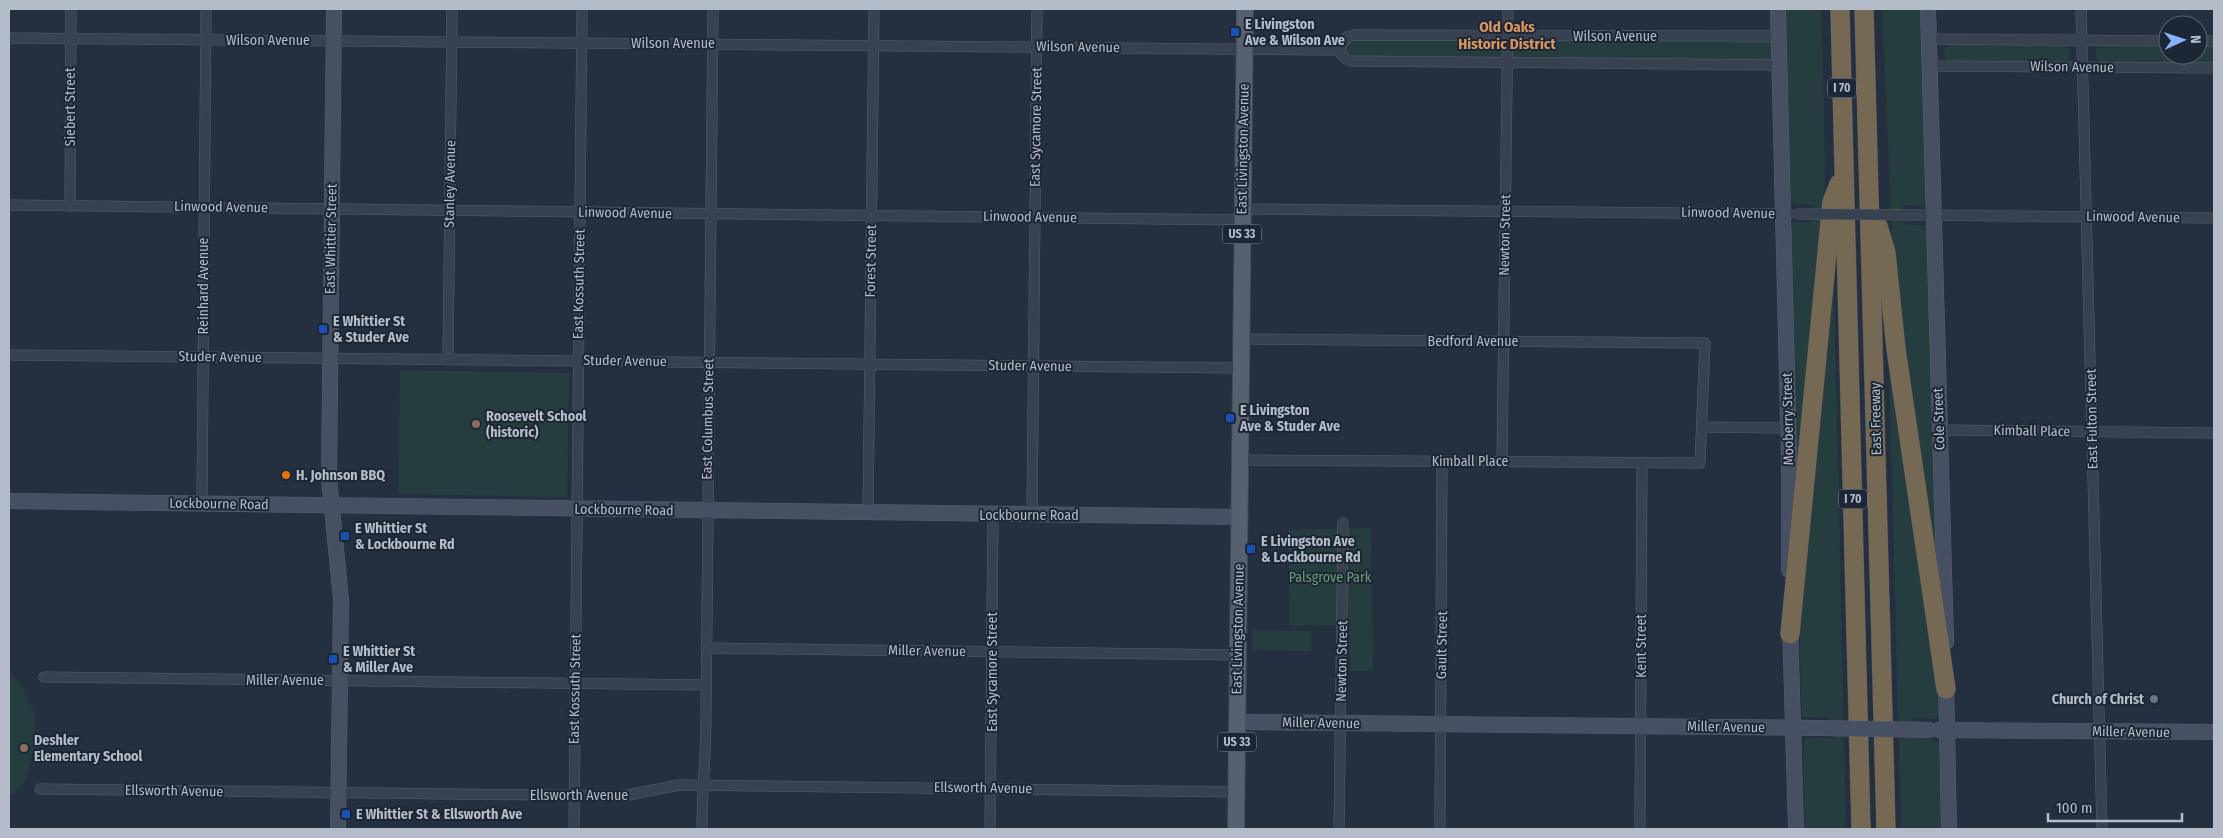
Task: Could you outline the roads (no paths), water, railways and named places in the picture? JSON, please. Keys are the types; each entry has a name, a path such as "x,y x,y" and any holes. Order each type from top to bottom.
{"highway":[{"name":"East Freeway","path":"1840,9 1861,829"},
{"name":"East Freeway","path":"1864,9 1886,829"},
{"path":"1790,634 1832,202 1844,168"},
{"path":"1870,195 1886,253 1896,349 1946,689"}],"main road":[{"name":"East Whittier Street","path":"334,9 329,479 341,599 338,829"},
{"name":"East Livingston Avenue","path":"1236,829 1245,9"},
{"name":"Mooberry Street","path":"1778,9 1790,214 1788,428 1790,634 1796,829"},
{"name":"Cole Street","path":"1928,9 1947,661 1946,689 1939,730 1949,829"},
{"name":"Lockbourne Road","path":"9,501 1240,517"},
{"name":"Miller Avenue","path":"1237,722 2214,732"}],"street":[{"name":"Siebert Street","path":"70,206 71,9"},
{"name":"Reinhard Avenue","path":"202,504 206,9"},
{"name":"Stanley Avenue","path":"448,360 452,9"},
{"name":"East Kossuth Street","path":"574,829 582,9"},
{"name":"East Columbus Street","path":"702,829 702,785 705,764 713,9"},
{"name":"Forest Street","path":"868,513 874,9"},
{"name":"East Sycamore Street","path":"1032,515 1037,9"},
{"name":"Newton Street","path":"1502,462 1508,9"},
{"name":"East Fulton Street","path":"2081,9 2101,731 2102,829"},
{"name":"Wilson Avenue","path":"1338,50 1347,37 1354,35 1779,36"},
{"name":"Wilson Avenue","path":"9,38 1338,50 1346,59 1351,61 1780,65"},
{"name":"Wilson Avenue","path":"1929,39 2158,41"},
{"name":"Wilson Avenue","path":"1930,66 2214,68"},
{"name":"Linwood Avenue","path":"9,206 1035,218 1505,210 2214,218"},
{"name":"Bedford Avenue","path":"1241,339 1705,343 1702,427"},
{"name":"Studer Avenue","path":"9,355 1241,368"},
{"path":"1702,427 1788,428"},
{"name":"Kimball Place","path":"1240,460 1700,463 1702,427"},
{"name":"Kimball Place","path":"1939,430 2214,433"},
{"name":"Gault Street","path":"1440,829 1442,461"},
{"name":"Kent Street","path":"1640,829 1642,463"},
{"name":"East Sycamore Street","path":"990,829 993,515"},
{"name":"Newton Street","path":"1339,829 1343,523"},
{"name":"Miller Avenue","path":"706,648 1238,655"},
{"name":"Miller Avenue","path":"44,677 706,685"},
{"name":"Ellsworth Avenue","path":"40,789 623,796 672,786 702,785 1236,792"}],"place":[{"name":"E Livingston Ave & Wilson Ave","path":"1235,32"},
{"name":"E Whittier St & Studer Ave","path":"323,329"},
{"name":"E Livingston Ave & Studer Ave","path":"1230,418"},
{"name":"Roosevelt School (historic)","path":"476,424"},
{"name":"H. Johnson BBQ","path":"286,475"},
{"name":"E Whittier St & Lockbourne Rd","path":"345,536"},
{"name":"E Livingston Ave & Lockbourne Rd","path":"1251,549"},
{"name":"E Whittier St & Miller Ave","path":"333,659"},
{"name":"Church of Christ","path":"2154,699"},
{"name":"Deshler Elementary School","path":"24,748"},
{"name":"E Whittier St & Ellsworth Ave","path":"346,814"}],"district":[{"name":"Old Oaks Historic District","path":"1507,36"}],"park label":[{"name":"Palsgrove Park","path":"1330,577"}]}
